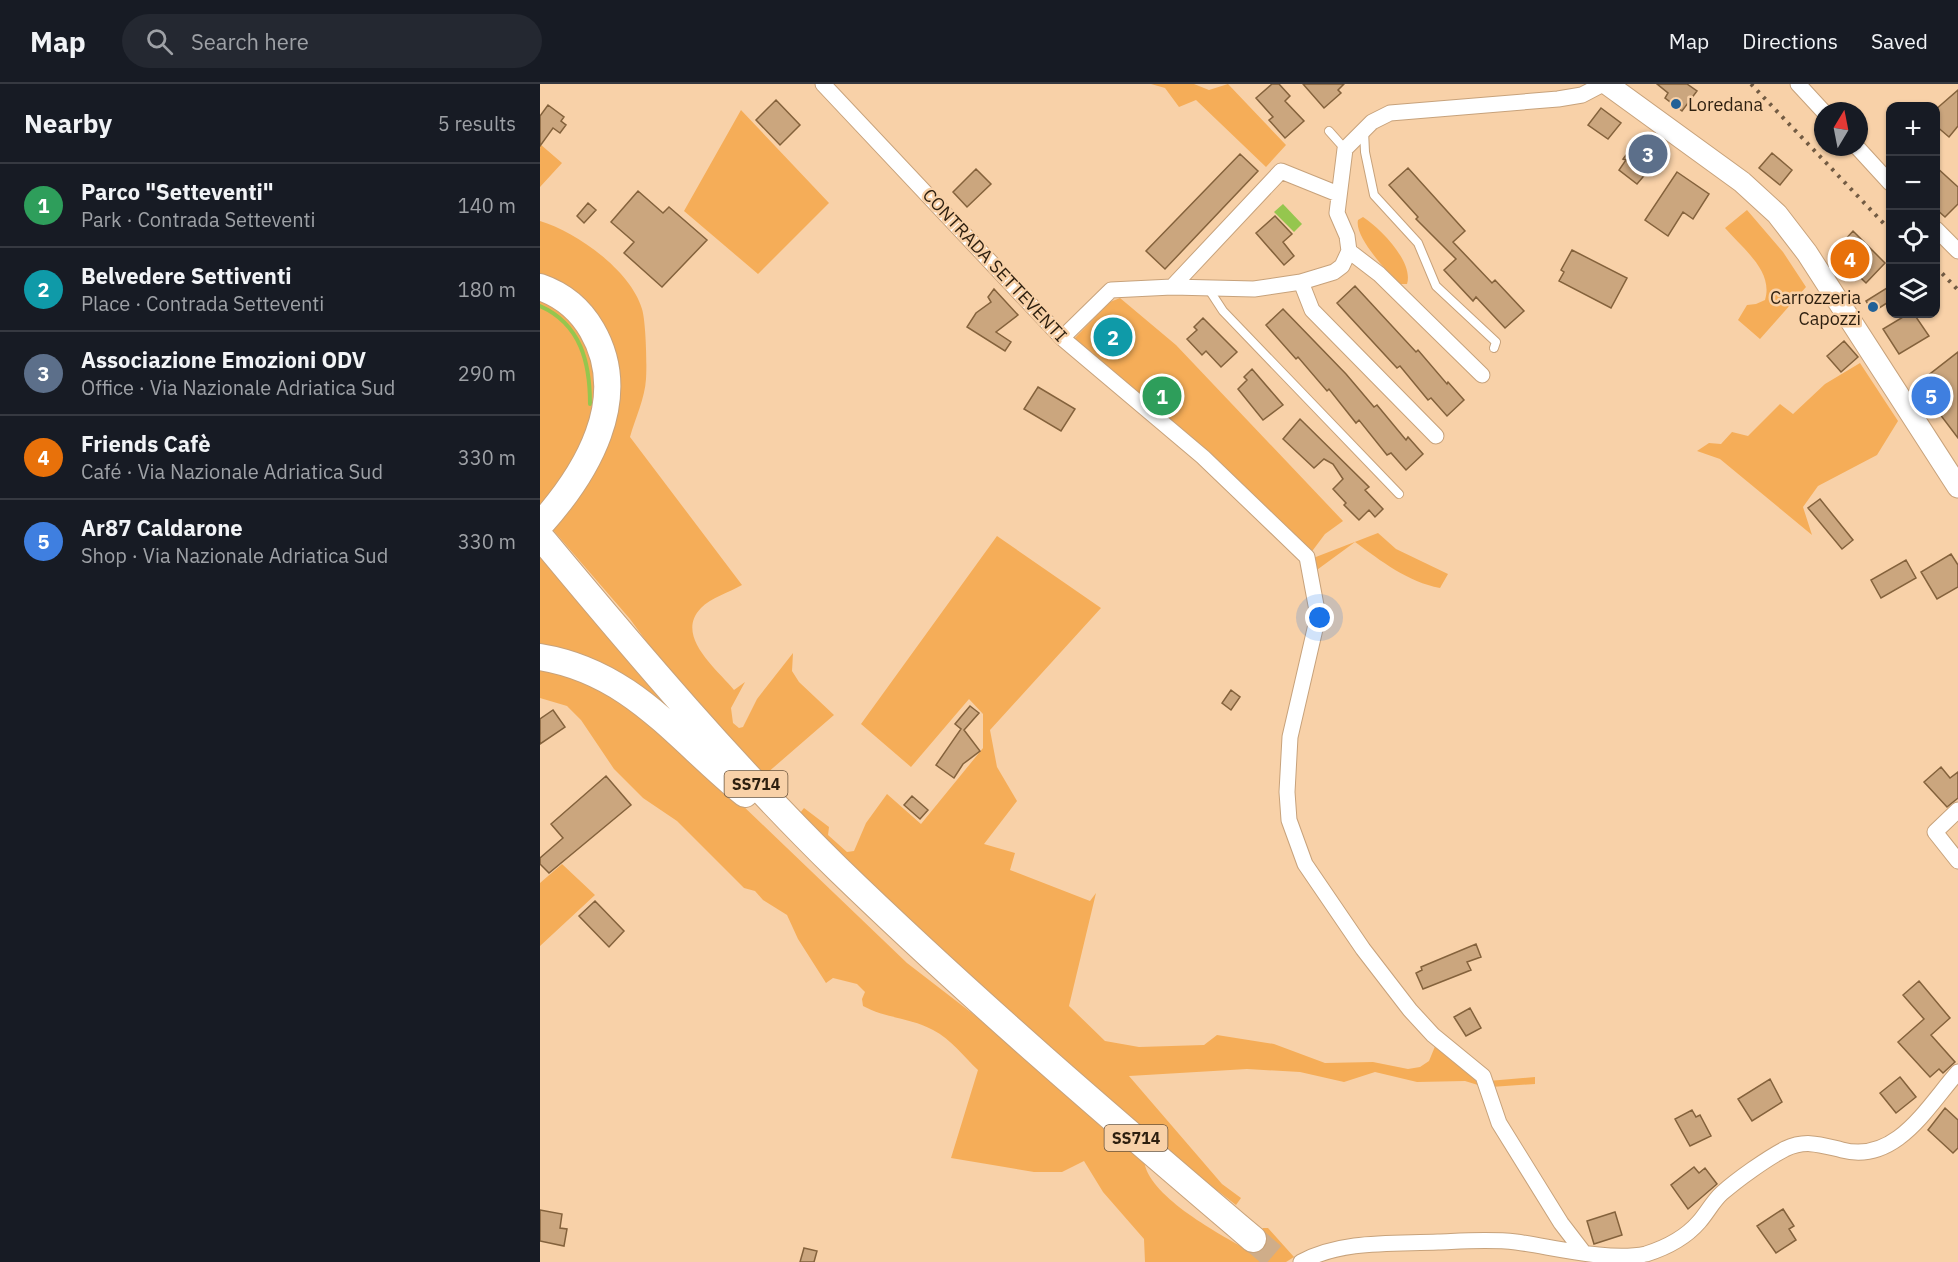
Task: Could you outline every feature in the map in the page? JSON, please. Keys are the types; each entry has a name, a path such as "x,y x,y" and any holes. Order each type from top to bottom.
{"highway":[{"path":"540,288 559,295 579,312 594,333 604,357 607,376 606,403 598,436 567,494 542,533"},
{"name":"SS714","path":"542,533 696,720 837,867 1019,1037 1253,1239"},
{"path":"540,657 585,668 615,682 639,698 733,784 837,867"}],"main road":[{"path":"1605,84 1742,182 1777,214 1807,253 1958,487"}],"street":[{"name":"CONTRADA SETTEVENTI","path":"823,84 1062,338 1203,457 1306,559 1318,616 1290,737 1287,792 1289,820 1305,864 1410,1010 1433,1035 1483,1076 1499,1124 1561,1223 1584,1253"},
{"path":"1558,99 1570,84"},
{"path":"1062,338 1111,290 1172,287 1254,289 1302,282 1334,272 1342,266 1349,251 1347,236 1337,213 1345,149 1372,122 1390,113 1558,99 1582,95 1605,84"},
{"path":"1798,84 1815,102"},
{"path":"1865,156 1886,179"},
{"path":"1172,287 1281,171 1338,194"},
{"path":"1940,234 1958,251"},
{"path":"1349,251 1378,274 1482,375"},
{"path":"1302,282 1312,310 1436,436"},
{"path":"1958,810 1935,832 1958,861"},
{"path":"1300,1262 1336,1249 1363,1245 1473,1241 1513,1242 1612,1257 1644,1255 1681,1238 1698,1224 1721,1194 1785,1149 1803,1143 1818,1143 1860,1153 1881,1150 1899,1140 1958,1072"}],"lane":[{"path":"1364,130 1365,152 1374,195 1418,243 1436,286 1496,342 1494,348"},
{"path":"1329,131 1345,149"},
{"path":"1208,288 1222,311 1399,494"}],"shaded area":[{"path":"1151,84 1194,84 1209,90 1228,84 1286,145 1266,167 1196,100 1179,107 1165,88"},
{"path":"741,110 829,203 758,274 684,211"},
{"path":"540,144 562,163 540,187"},
{"path":"1283,204 1302,224 1294,232 1274,212"},
{"path":"1747,210 1783,252 1806,287 1760,339 1738,320 1747,305 1765,300 1767,289 1765,279 1748,252 1725,228"},
{"path":"1363,217 1386,237 1401,256 1408,275 1407,284 1399,284 1366,244 1358,227 1358,220"},
{"path":"540,221 570,234 615,267 636,295 642,309 646,379 642,401 630,437 742,585 705,604 694,619 692,630 701,652 734,690 745,682 731,708 733,723 739,728 743,727 757,699 793,653 792,671 799,682 834,715 766,774 800,813 676,682 630,619 553,530 573,505 602,458 615,369 540,275"},
{"path":"540,298 568,315 586,342 593,367 595,391 591,415 583,439 557,484 540,505"},
{"path":"1120,298 1176,345 1343,521 1325,534 1310,554 1074,339 1110,302"},
{"path":"1860,363 1898,421 1877,455 1818,486 1803,507 1812,535 1720,459 1697,451 1709,443 1721,444 1732,432 1748,436 1780,404 1793,414 1825,384"},
{"path":"1378,533 1396,549 1448,574 1440,588 1406,576 1355,542 1310,575 1308,560"},
{"path":"997,536 1101,608 990,730 997,767 1017,801 984,844 1015,853 1010,870 1090,901 1096,893 1069,1006 1105,1041 1139,1047 1204,1045 1217,1035 1274,1044 1325,1063 1373,1062 1408,1069 1420,1067 1429,1061 1436,1044 1470,1070 1478,1085 1465,1081 1417,1082 1375,1072 1344,1082 1300,1072 1247,1069 1129,1076 1222,1184 1241,1198 1236,1205 1218,1191 1214,1192 952,963 800,813 804,808 829,827 828,835 847,852 854,851 866,823 887,794 921,824 983,748 983,714 969,699 911,767 861,724"},
{"path":"540,553 686,723 540,648"},
{"path":"540,660 583,672 667,733 907,963 999,1034 1144,1160 1148,1173 1157,1186 1185,1211 1244,1248 1263,1228 1268,1228 1294,1257 1286,1262 1145,1262 1144,1239 1103,1192 1084,1161 1062,1172 1034,1172 951,1158 978,1070 951,1043 933,1030 863,1006 862,999 865,992 857,984 833,978 826,983 798,939 787,915 763,900 755,891 744,888 677,821 643,798 614,769 581,720 567,706 540,698"},
{"path":"562,864 595,895 540,946 540,883"},
{"path":"1535,1077 1535,1084 1491,1087 1488,1081"}],"building":[{"path":"1272,84 1279,84 1290,96 1285,101 1304,121 1285,138 1269,120 1273,117 1256,98"},
{"path":"1303,84 1344,84 1338,90 1341,93 1324,108"},
{"path":"1657,84 1687,84 1697,91 1682,111 1665,98 1668,93"},
{"path":"1958,90 1958,126 1949,137 1940,129 1940,106"},
{"path":"776,100 800,125 780,145 756,120"},
{"path":"548,105 564,117 561,121 566,125 560,133 553,128 540,146 540,116"},
{"path":"1601,108 1621,123 1608,139 1588,125"},
{"path":"1637,140 1660,157 1637,184 1619,170 1626,160 1623,159"},
{"path":"1772,153 1792,170 1780,185 1759,168"},
{"path":"1240,154 1258,171 1165,269 1146,251"},
{"path":"1408,168 1465,231 1453,242 1492,283 1495,280 1524,311 1505,328 1476,297 1473,301 1444,270 1456,259 1416,219 1418,217 1389,185"},
{"path":"976,169 991,184 967,207 953,192"},
{"path":"1940,171 1958,187 1958,204 1945,217 1940,212"},
{"path":"1677,172 1709,194 1693,219 1683,212 1668,236 1645,220"},
{"path":"638,191 663,213 669,207 707,240 662,287 624,253 634,242 611,222"},
{"path":"588,203 596,210 584,223 577,216"},
{"path":"1275,216 1292,234 1283,242 1294,256 1284,265 1256,233"},
{"path":"1853,231 1885,263 1866,283 1834,252"},
{"path":"1572,250 1627,278 1611,308 1559,281 1564,272 1561,270"},
{"path":"1355,286 1464,400 1447,416 1431,398 1428,400 1400,366 1397,368 1337,303"},
{"path":"1886,288 1886,304 1873,312 1866,301"},
{"path":"994,289 1018,315 996,332 1011,342 1005,351 967,327 976,313 991,302 988,297"},
{"path":"1283,309 1346,374 1374,407 1377,405 1406,440 1408,437 1423,454 1406,470 1391,453 1387,455 1359,420 1356,423 1329,389 1327,391 1266,325"},
{"path":"1203,318 1237,352 1221,367 1206,351 1202,355 1187,339 1197,330 1194,327"},
{"path":"1901,318 1917,318 1929,336 1899,354 1883,329"},
{"path":"1844,341 1858,357 1841,372 1827,356"},
{"path":"1958,352 1958,438 1917,384"},
{"path":"1252,369 1283,405 1263,420 1238,389 1247,380 1244,377"},
{"path":"1038,387 1075,409 1061,431 1024,409"},
{"path":"1300,419 1369,487 1365,490 1383,509 1375,517 1369,510 1359,520 1344,505 1346,503 1333,489 1343,479 1333,464 1324,459 1314,468 1283,439"},
{"path":"1820,499 1853,540 1842,549 1808,508"},
{"path":"1951,554 1958,565 1958,587 1937,599 1921,572"},
{"path":"1906,560 1916,578 1881,598 1871,580"},
{"path":"1231,690 1240,697 1231,710 1222,703"},
{"path":"970,706 979,713 964,730 980,751 963,764 954,778 936,765 961,729 955,724"},
{"path":"553,710 565,727 540,744 540,719"},
{"path":"1941,767 1950,778 1958,772 1958,798 1947,807 1924,782"},
{"path":"606,776 631,805 549,873 540,864 540,858 563,838 551,824"},
{"path":"912,796 928,810 920,819 904,805"},
{"path":"595,901 624,931 609,947 579,916"},
{"path":"1476,944 1481,957 1467,962 1471,970 1423,989 1416,973 1422,970 1421,967"},
{"path":"1919,981 1950,1018 1931,1035 1955,1062 1943,1073 1939,1069 1930,1077 1898,1042 1924,1019 1903,995"},
{"path":"1470,1008 1481,1028 1466,1036 1454,1017"},
{"path":"1900,1077 1916,1097 1896,1113 1880,1093"},
{"path":"1770,1079 1782,1102 1752,1121 1738,1099"},
{"path":"1945,1108 1958,1120 1958,1148 1953,1153 1928,1130"},
{"path":"1692,1110 1696,1117 1700,1115 1711,1136 1690,1146 1675,1119"},
{"path":"1694,1167 1699,1173 1705,1168 1717,1184 1688,1209 1671,1185"},
{"path":"1783,1209 1794,1226 1789,1229 1796,1240 1776,1253 1757,1226"},
{"path":"540,1210 562,1214 560,1228 567,1229 564,1246 540,1241"},
{"path":"1615,1212 1622,1235 1594,1244 1587,1221"},
{"path":"804,1248 817,1251 814,1262 800,1262"}],"waterway":[{"path":"540,306 565,323 574,334 585,360 590,404"}],"tunnel":[{"path":"1253,1239 1280,1262"}],"railway":[{"path":"1751,84 1886,226"},
{"path":"1940,271 1958,290"}],"place":[{"name":"Loredana","path":"1676,104"},
{"name":"Associazione Emozioni ODV","path":"1648,154"},
{"name":"Friends Cafè","path":"1850,259"},
{"name":"Carrozzeria Capozzi","path":"1873,307"},
{"name":"Belvedere Settiventi","path":"1113,337"},
{"name":"Parco \"Setteventi\"","path":"1162,396"},
{"name":"Ar87 Caldarone","path":"1931,396"}]}
